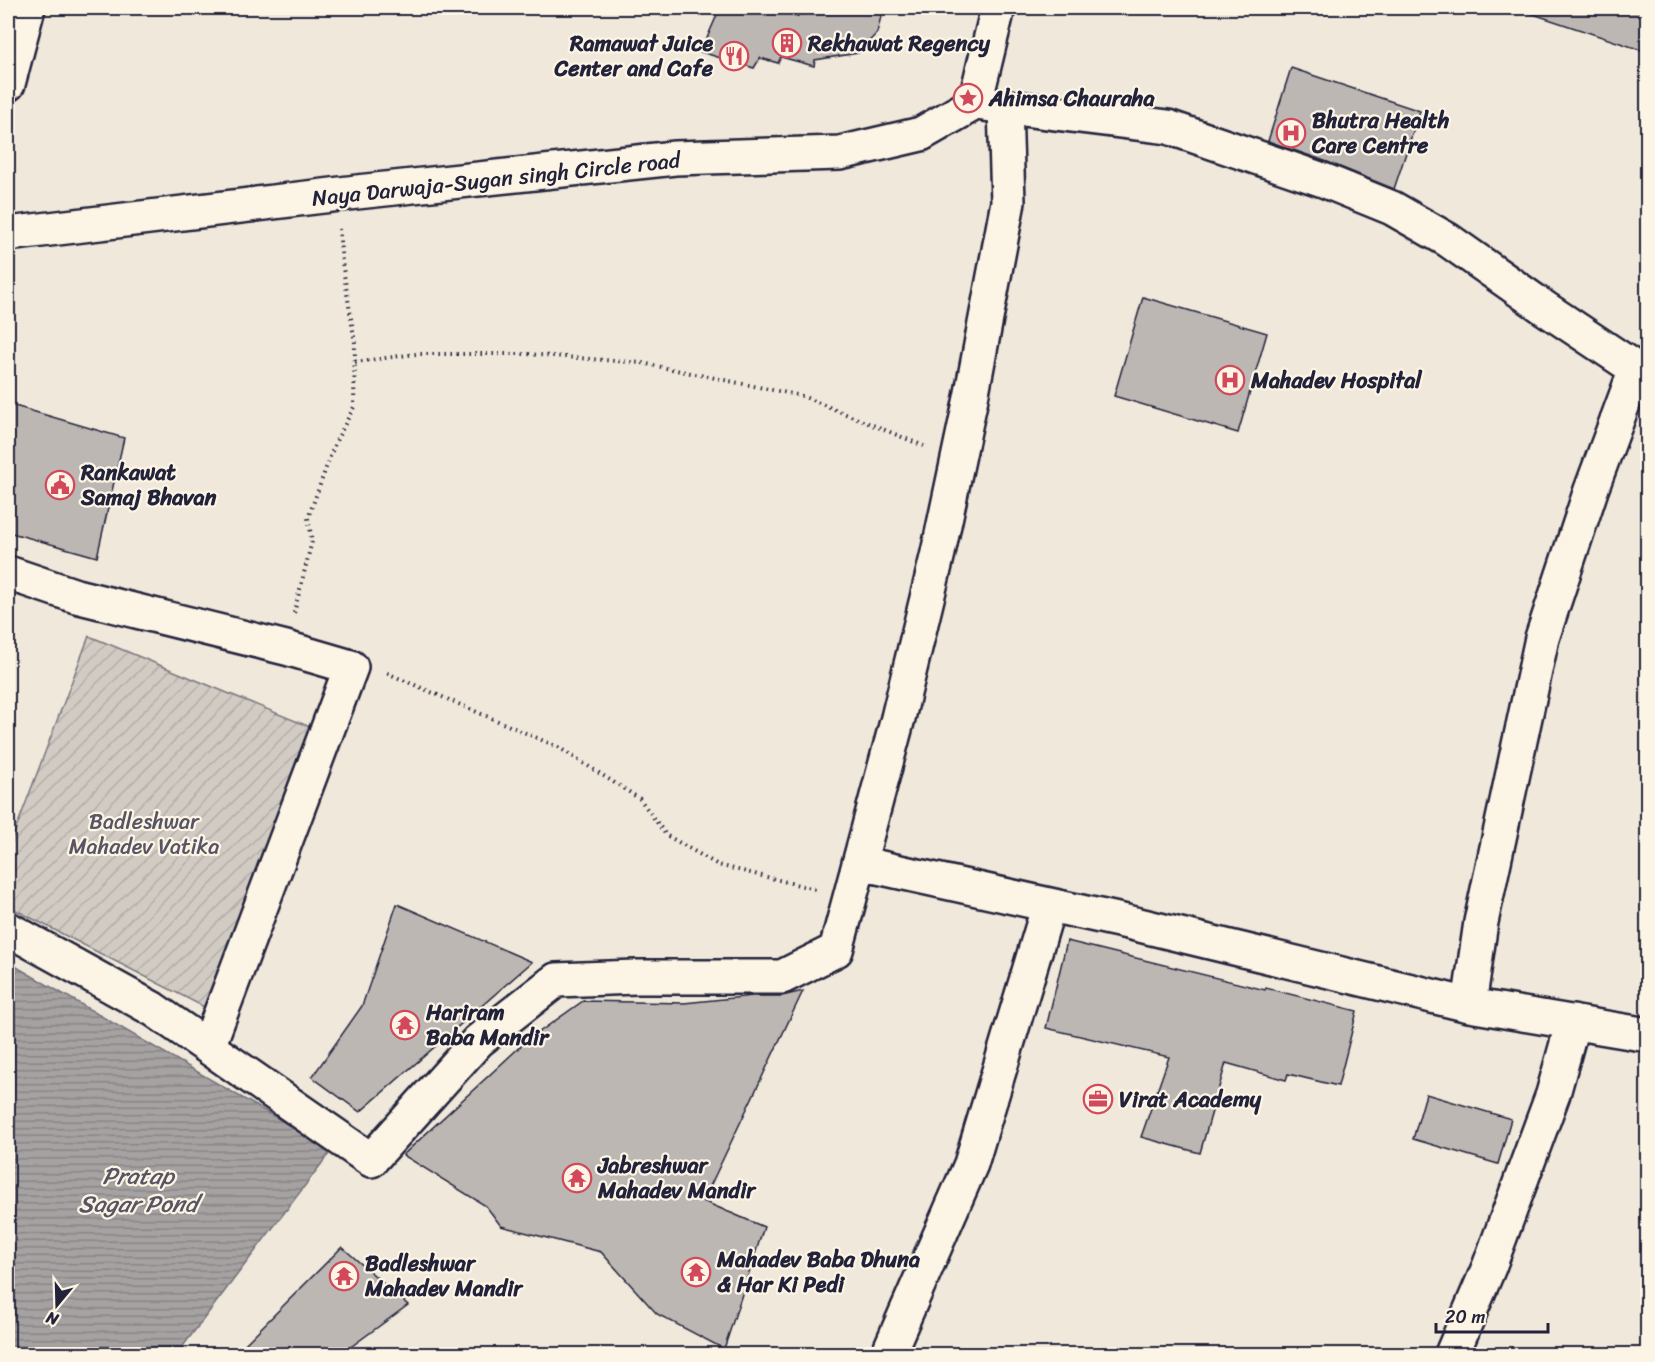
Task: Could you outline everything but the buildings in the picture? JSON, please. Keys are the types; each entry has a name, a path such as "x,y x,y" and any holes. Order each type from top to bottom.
{"street":[{"path":"8,84 28,8"},
{"path":"8,929 153,1009 371,1160 478,1041 556,980 636,977 782,977 836,950 938,553 971,398 1008,202 990,105 998,8"},
{"path":"990,105 1168,127 1323,180 1392,208 1448,240 1642,373 1592,490 1542,638 1481,922 1469,1005"},
{"name":"Naya Darwaja-Sugan singh Circle road","path":"8,234 336,195 675,159 840,153 921,134 990,105"},
{"path":"8,573 76,596 286,648 351,667 208,1047"},
{"path":"859,863 1127,922 1469,1005 1647,1035"},
{"path":"888,1354 970,1164 1048,905"},
{"path":"1452,1354 1489,1267 1553,1094 1573,1022"}],"path":[{"path":"286,648 312,541 308,518 335,443 354,408 355,343 342,262 336,195"},
{"path":"355,362 416,354 527,354 642,363 802,396 912,440 957,462"},
{"path":"351,667 381,671 558,747 640,799 666,835 718,865 809,888 849,901"}],"green space":[{"name":"Badleshwar Mahadev Vatika","path":"89,636 315,729 208,1009 8,906 8,850"}],"water":[{"name":"Pratap Sagar Pond","path":"8,962 332,1150 177,1354 8,1354"}],"place":[{"name":"Rekhawat Regency","path":"787,43"},
{"name":"Ramawat Juice Center and Cafe","path":"734,56"},
{"name":"Ahimsa Chauraha","path":"968,98"},
{"name":"Bhutra Health Care Centre","path":"1291,133"},
{"name":"Mahadev Hospital","path":"1230,380"},
{"name":"Rankawat Samaj Bhavan","path":"60,485"},
{"name":"Hariram Baba Mandir","path":"405,1025"},
{"name":"Virat Academy","path":"1098,1099"},
{"name":"Jabreshwar Mahadev Mandir","path":"577,1178"},
{"name":"Mahadev Baba Dhuna & Har Ki Pedi","path":"696,1272"},
{"name":"Badleshwar Mahadev Mandir","path":"344,1276"}]}
